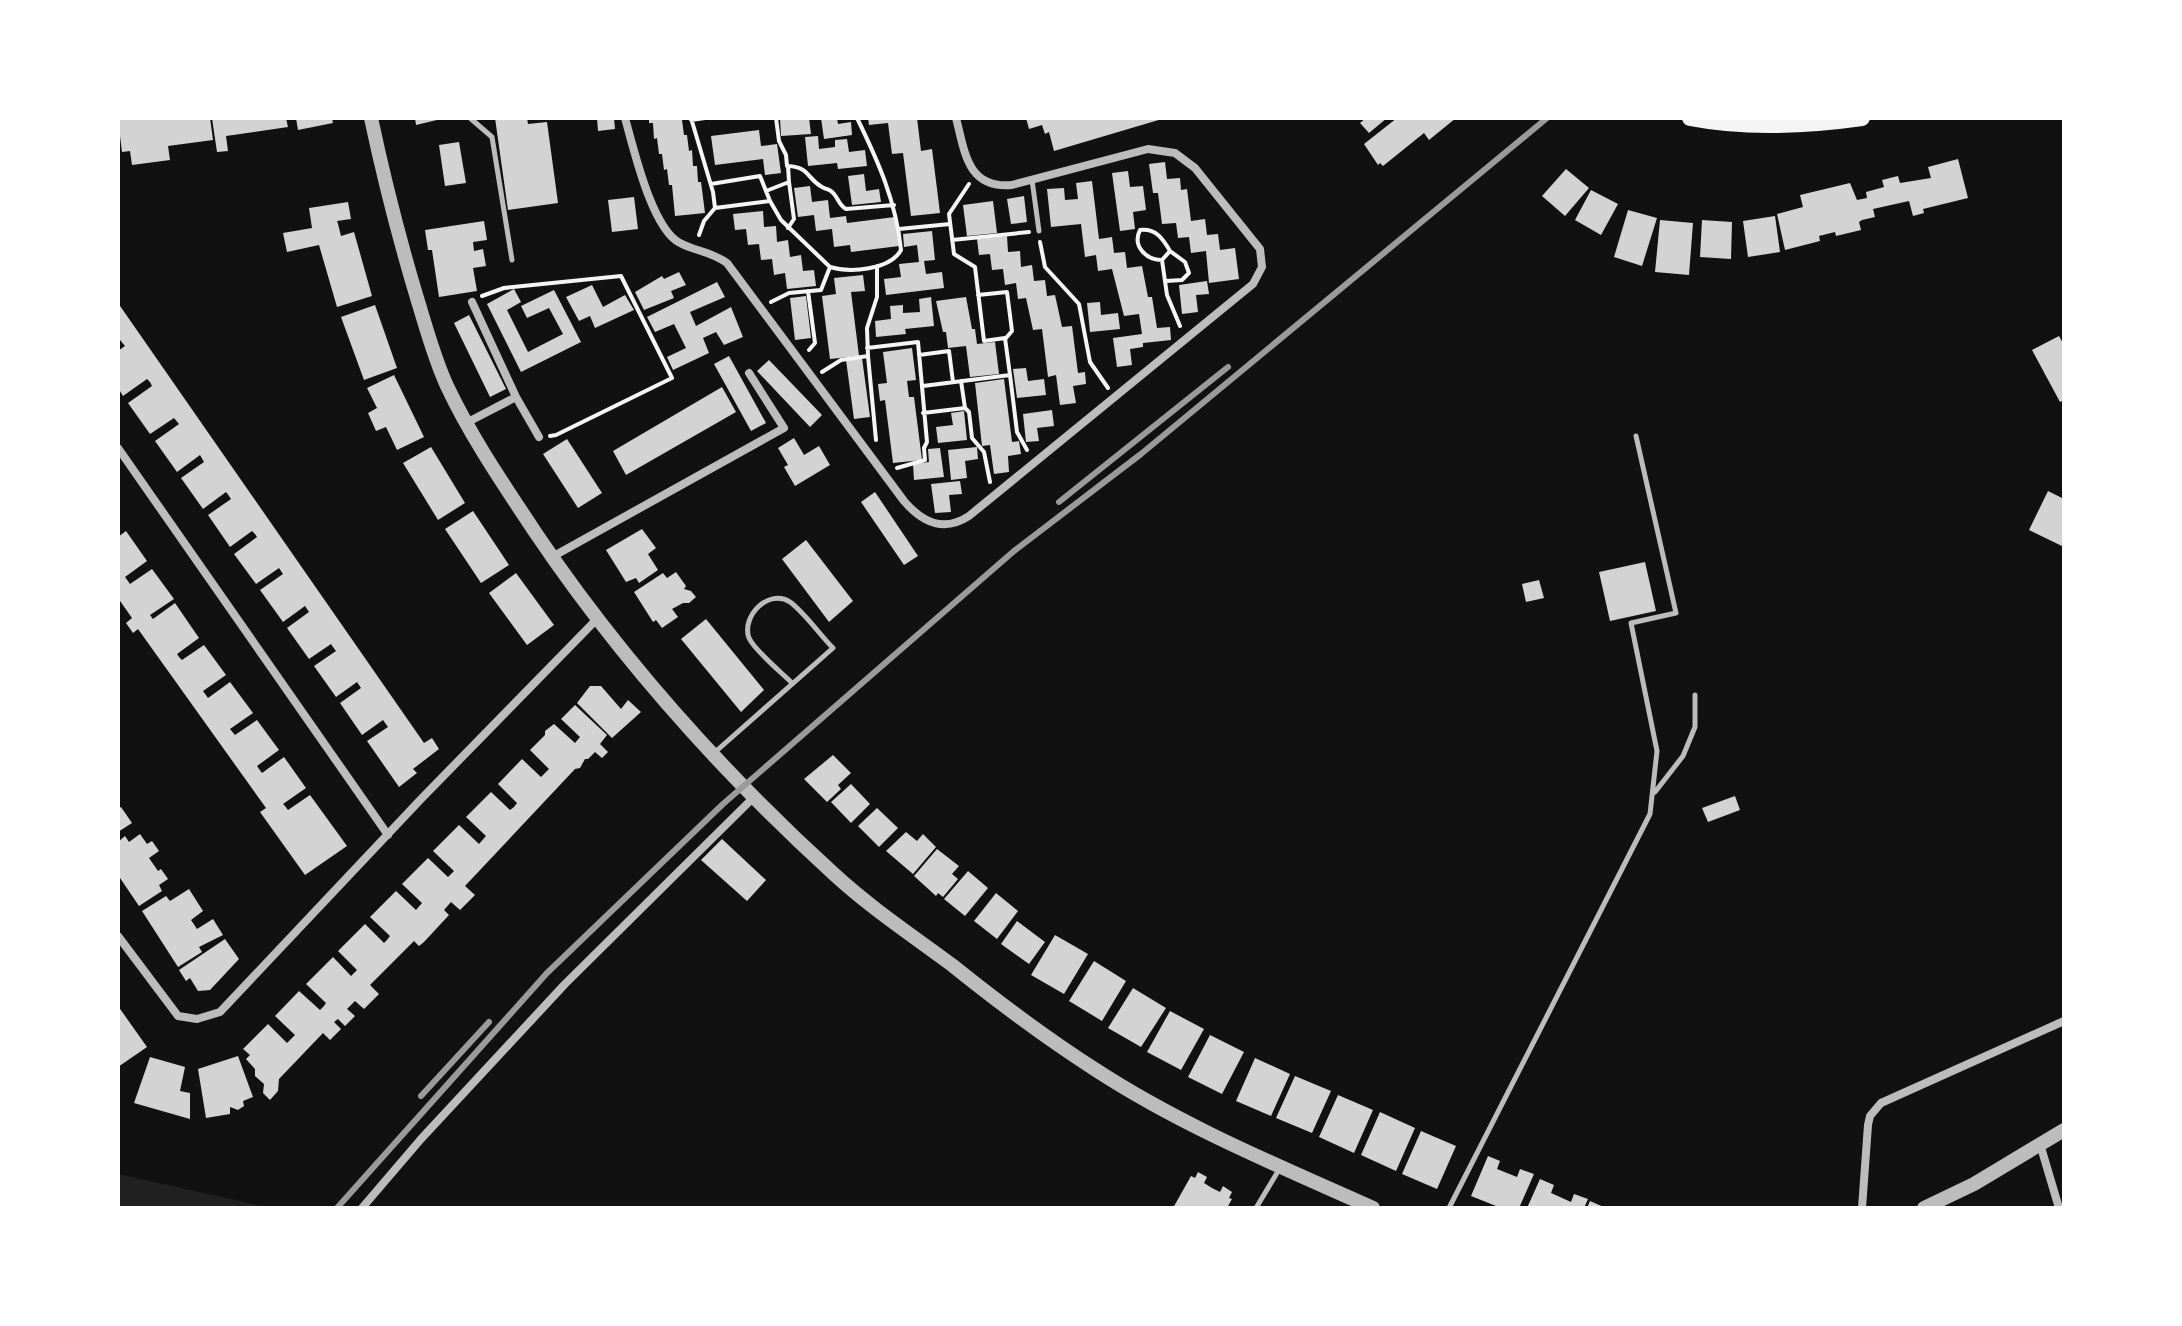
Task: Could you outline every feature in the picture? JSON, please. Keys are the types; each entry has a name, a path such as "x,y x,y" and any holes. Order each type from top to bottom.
{"main road":[{"path":"1690,118 1748,125 1823,123 1862,118"}],"street":[{"path":"371,118 394,218 429,338 445,382 466,423 552,557 598,618 713,754 838,878 1014,1014 1097,1071 1176,1117 1373,1208"},
{"path":"625,118 655,214 666,233 681,244 707,251 727,263 916,515 933,524 952,525 996,495 1253,284 1259,276 1263,259 1253,237 1195,168 1175,153 1148,149 1012,185 995,185 976,174 966,157 956,118"},
{"path":"472,302 516,397 539,437"},
{"path":"552,557 784,428 749,373"},
{"path":"466,423 516,397"},
{"path":"118,448 388,835"},
{"path":"118,936 172,1012 187,1019 213,1016 228,1006 598,618"},
{"path":"362,1208 421,1139 565,984 754,797"},
{"path":"1862,1208 1868,1125 1870,1116 1881,1103 2064,1021"},
{"path":"1924,1208 1974,1184 2064,1130"},
{"path":"2040,1143 2059,1208"}],"lane":[{"path":"470,118 492,137 512,260"},
{"path":"1032,180 1039,231"},
{"path":"1449,1208 1643,830 1654,793 1657,751 1631,623 1676,613 1636,436"},
{"path":"713,754 833,648 789,601 777,599 756,608 750,616 748,629 750,640 792,683"},
{"path":"1654,793 1683,756 1695,727 1695,695"},
{"path":"1256,1208 1281,1167"}],"path":[{"path":"705,118 691,119 715,208"},
{"path":"776,118 779,141 788,166 794,219 788,228"},
{"path":"711,184 760,176 770,201 788,228 830,267 845,270 877,266 899,254 899,229 879,161 857,118"},
{"path":"788,166 804,169 835,195 846,209 894,205"},
{"path":"976,174 949,214 954,254 975,267 978,295 984,341 1005,338 1012,331 1007,292 978,295"},
{"path":"766,191 789,182"},
{"path":"694,248 704,221 715,208 770,201"},
{"path":"899,229 950,224"},
{"path":"1165,281 1182,280 1189,273 1185,262 1170,251 1160,235 1140,230 1137,239 1141,252 1153,260 1162,260 1170,251"},
{"path":"952,240 1039,231 1045,267 1079,304 1090,362 1115,398"},
{"path":"1162,260 1170,306 1187,338"},
{"path":"870,454 877,437 867,328 879,289 877,266"},
{"path":"761,307 789,293 821,290 830,267"},
{"path":"472,302 504,288 621,276 672,378 556,435 539,437"},
{"path":"801,361 815,343 808,291"},
{"path":"1005,338 1017,432 1037,461"},
{"path":"867,348 918,342 927,442 925,460 884,474"},
{"path":"919,355 949,351 953,382"},
{"path":"813,377 841,360 868,356"},
{"path":"923,386 1010,375"},
{"path":"961,381 972,438 984,452 986,473 996,495"},
{"path":"923,413 965,408"}],"shaded area":[{"path":"118,1174 272,1208 118,1208"}],"building":[{"path":"210,118 213,140 168,146 170,160 132,165 130,151 122,152 118,120"},
{"path":"212,118 286,118 288,127 226,136 228,151 217,152"},
{"path":"296,118 332,118 333,123 298,130"},
{"path":"415,118 441,118 441,119 416,125"},
{"path":"495,118 527,118 528,124 547,122 558,203 508,210"},
{"path":"597,118 614,118 615,129 598,131"},
{"path":"649,118 682,120 689,151 692,150 693,166 697,166 698,182 701,182 705,213 675,216 672,185 669,185 667,169 664,170 662,154 659,154 653,123 649,123"},
{"path":"780,118 809,118 811,134 781,136"},
{"path":"821,118 837,118 838,124 851,122 852,135 824,139"},
{"path":"868,118 917,118 921,151 932,149 940,213 911,216 903,153 892,154 888,123 869,125"},
{"path":"1026,118 1162,119 1054,151 1049,132 1045,134 1042,125 1029,129"},
{"path":"1366,118 1387,118 1369,133 1360,123"},
{"path":"1397,118 1456,118 1429,140 1424,133 1383,166 1378,165 1364,144"},
{"path":"759,130 761,146 777,144 781,173 765,175 763,159 715,165 711,136"},
{"path":"818,136 819,149 835,147 835,140 847,139 849,152 865,150 867,166 838,169 837,163 808,166 805,137"},
{"path":"459,142 466,183 445,186 439,145"},
{"path":"1958,159 1968,198 1923,209 1924,213 1913,216 1909,201 1873,209 1875,217 1859,222 1861,230 1836,236 1835,232 1819,236 1820,241 1785,250 1777,214 1803,207 1800,195 1850,183 1857,200 1867,198 1866,192 1884,187 1882,180 1898,176 1900,183 1931,178 1928,167"},
{"path":"1165,162 1167,179 1180,178 1181,190 1187,189 1191,221 1205,219 1207,235 1218,234 1220,250 1235,248 1239,279 1209,283 1206,251 1191,253 1189,237 1178,238 1176,223 1162,224 1158,193 1153,193 1149,164"},
{"path":"1566,169 1589,188 1565,216 1542,196"},
{"path":"1128,171 1130,187 1143,186 1146,210 1133,212 1135,229 1120,231 1112,173"},
{"path":"864,174 866,191 879,189 881,202 852,205 848,176"},
{"path":"1092,181 1099,239 1112,237 1114,253 1125,252 1127,268 1142,266 1148,297 1152,297 1157,328 1170,327 1171,340 1143,343 1143,347 1130,349 1132,365 1117,367 1113,338 1142,334 1139,314 1124,316 1112,269 1098,271 1096,255 1085,257 1081,224 1051,227 1047,189 1064,188 1065,200 1078,199 1076,183"},
{"path":"810,186 812,202 828,200 830,218 846,216 847,223 895,217 899,246 851,252 850,245 834,247 832,229 816,231 814,215 798,217 794,188"},
{"path":"1591,190 1618,204 1601,235 1575,220"},
{"path":"1024,196 1027,222 1011,224 1007,199"},
{"path":"634,197 638,229 612,232 608,200"},
{"path":"993,201 997,233 967,236 963,205"},
{"path":"348,202 351,219 337,221 341,236 354,232 372,296 337,307 319,245 287,252 283,233 312,228 309,208"},
{"path":"1628,210 1657,218 1642,266 1614,257"},
{"path":"763,211 764,227 776,226 777,242 788,240 790,257 801,255 803,271 814,270 816,286 787,289 785,273 774,275 772,259 761,260 759,244 748,245 746,229 735,230 733,214"},
{"path":"1775,216 1780,252 1748,257 1743,221"},
{"path":"1660,220 1693,223 1689,275 1655,272"},
{"path":"1702,220 1732,222 1731,259 1700,257"},
{"path":"484,221 487,240 473,242 474,251 483,249 486,266 473,268 477,291 439,297 432,250 428,250 425,230"},
{"path":"932,231 935,260 924,261 926,274 942,272 944,288 886,295 884,279 901,277 899,264 919,262 917,245 904,247 903,234"},
{"path":"1007,236 1008,252 1020,251 1021,267 1032,265 1034,281 1045,280 1047,296 1055,295 1062,327 1072,326 1078,373 1085,372 1086,384 1073,386 1076,403 1060,405 1056,375 1048,377 1042,329 1033,330 1026,298 1018,299 1016,283 1005,285 1003,269 992,270 990,254 979,255 977,239"},
{"path":"679,272 686,285 671,291 674,298 644,310 635,292 662,276 664,279"},
{"path":"863,275 865,291 851,292 859,356 830,359 822,296 836,294 834,278"},
{"path":"1207,281 1209,294 1196,295 1198,312 1182,314 1179,285"},
{"path":"717,282 725,297 690,312 696,326 731,307 743,337 724,345 716,332 703,338 709,353 673,370 667,357 686,348 674,324 655,332 647,317"},
{"path":"592,285 603,307 625,295 634,310 595,328 590,316 579,321 566,297"},
{"path":"514,289 521,302 507,310 528,352 563,334 549,308 527,318 521,306 554,290 581,342 521,372 487,304"},
{"path":"806,296 811,338 795,340 790,298"},
{"path":"931,297 934,326 905,329 906,334 876,337 875,321 891,319 890,306 903,305 903,313 920,312 919,299"},
{"path":"966,297 977,344 995,342 999,374 970,377 966,346 948,348 936,301"},
{"path":"1100,302 1101,315 1118,313 1120,329 1090,332 1087,303"},
{"path":"118,303 424,743 432,738 439,749 413,769 417,773 399,787 367,741 388,727 383,720 362,735 340,703 361,688 357,682 336,697 314,666 336,651 331,644 309,659 287,628 309,612 305,606 283,622 260,590 283,574 279,568 256,584 234,554 257,537 255,534 252,531 230,547 208,515 231,499 229,496 226,492 203,509 181,478 204,462 200,455 177,472 155,441 179,424 174,418 150,434 128,403 152,386 150,382 147,379 123,396 118,388 118,351 125,346 118,341"},
{"path":"375,305 397,368 364,380 341,317"},
{"path":"469,315 506,389 490,397 454,323"},
{"path":"2059,336 2064,345 2064,400 2060,402 2032,350"},
{"path":"912,348 916,380 907,381 909,397 914,397 922,460 893,463 885,400 880,401 878,384 887,383 883,352"},
{"path":"729,356 766,423 751,431 714,364"},
{"path":"862,358 870,417 854,419 846,360"},
{"path":"769,360 822,415 810,427 757,371"},
{"path":"1026,368 1028,381 1044,379 1046,395 1017,398 1013,369"},
{"path":"394,375 424,437 397,450 386,427 376,431 368,413 377,408 367,388"},
{"path":"1004,379 1012,442 1019,441 1021,454 1008,456 1009,472 994,474 990,445 982,446 975,383"},
{"path":"722,387 736,412 626,475 613,451"},
{"path":"1052,410 1054,426 1037,428 1039,441 1026,442 1023,414"},
{"path":"964,411 967,440 938,443 936,427 953,425 951,413"},
{"path":"794,438 804,455 819,446 830,465 795,486 778,448"},
{"path":"567,439 602,493 578,508 543,454"},
{"path":"431,447 465,503 438,520 403,463"},
{"path":"977,447 978,459 965,461 967,478 951,480 948,450"},
{"path":"940,448 944,477 914,480 913,464 929,462 928,449"},
{"path":"960,481 962,494 949,495 951,512 935,513 931,484"},
{"path":"2048,491 2064,499 2064,547 2029,530"},
{"path":"875,492 918,556 904,565 861,502"},
{"path":"473,511 509,565 481,583 445,529"},
{"path":"642,529 656,548 648,554 658,570 639,583 636,578 626,582 606,550"},
{"path":"126,531 147,561 125,577 130,584 152,569 174,599 150,615 153,619 175,603 199,638 177,654 179,657 182,660 204,645 226,675 203,691 208,698 230,682 253,713 230,729 235,735 257,720 279,750 257,766 259,769 262,773 284,757 306,788 283,804 288,810 310,795 347,846 305,875 260,812 266,808 138,629 133,633 126,623 132,618 118,598 118,537"},
{"path":"806,540 853,601 829,622 782,559"},
{"path":"1645,562 1656,611 1610,621 1599,572"},
{"path":"676,572 686,586 684,589 696,597 672,609 678,617 662,628 656,620 653,622 634,592 663,573 667,578"},
{"path":"516,573 554,625 527,645 489,593"},
{"path":"1539,580 1544,598 1526,602 1522,584"},
{"path":"706,619 764,690 741,712 681,639"},
{"path":"590,686 601,686 621,709 628,700 641,712 612,738 577,703"},
{"path":"575,705 607,735 600,744 608,752 602,758 595,752 585,759 580,768 575,769 465,886 475,895 460,910 451,902 444,910 449,915 424,942 419,946 414,941 370,985 379,994 364,1009 355,1001 347,1009 355,1016 345,1026 338,1019 334,1022 341,1029 330,1040 323,1033 279,1079 278,1091 270,1100 263,1093 264,1084 255,1076 255,1069 246,1059 250,1055 243,1049 268,1024 287,1043 295,1035 275,1016 299,991 320,1010 324,1006 326,1003 306,984 333,957 351,976 357,970 338,951 365,924 384,943 387,940 390,936 370,917 396,891 416,910 422,903 402,884 428,858 448,877 454,871 433,851 459,825 479,844 486,836 466,817 491,792 510,810 514,807 517,803 498,784 522,759 541,777 549,769 530,750 554,724 575,743 580,737 561,719"},
{"path":"833,755 851,773 838,785 841,789 827,802 804,779"},
{"path":"851,784 870,804 851,823 831,802"},
{"path":"1735,796 1740,810 1708,822 1702,808"},
{"path":"121,807 132,823 118,832 118,809"},
{"path":"877,808 898,828 879,847 858,826"},
{"path":"906,832 917,841 923,834 936,847 913,874 886,851"},
{"path":"140,834 147,844 152,841 159,851 149,858 168,879 159,885 162,891 139,906 118,875 118,842 125,836 129,842"},
{"path":"722,839 766,880 747,901 701,860"},
{"path":"937,849 959,866 952,874 958,879 943,897 938,893 936,896 914,876"},
{"path":"968,871 988,888 965,916 944,899"},
{"path":"189,889 203,911 191,920 197,929 213,919 223,935 199,947 202,952 178,967 142,911 166,896 170,901"},
{"path":"996,893 1018,911 997,939 974,921"},
{"path":"1017,921 1045,942 1029,964 1001,944"},
{"path":"1055,935 1088,954 1064,994 1031,975"},
{"path":"225,939 239,959 210,990 198,991 190,978 186,981 179,970"},
{"path":"1094,961 1126,981 1102,1021 1069,1001"},
{"path":"1133,988 1166,1008 1141,1047 1108,1028"},
{"path":"118,1006 147,1047 118,1067"},
{"path":"1170,1011 1204,1029 1181,1070 1147,1052"},
{"path":"1210,1035 1244,1052 1222,1094 1188,1077"},
{"path":"238,1056 253,1097 243,1101 244,1106 238,1110 230,1107 230,1114 206,1118 198,1069"},
{"path":"150,1057 185,1067 180,1091 190,1093 190,1119 134,1103"},
{"path":"1255,1058 1290,1074 1271,1116 1236,1101"},
{"path":"1295,1076 1331,1091 1312,1133 1276,1118"},
{"path":"1338,1095 1373,1110 1354,1153 1319,1137"},
{"path":"1380,1112 1415,1128 1396,1171 1361,1155"},
{"path":"1421,1131 1456,1146 1437,1189 1402,1174"},
{"path":"1488,1156 1500,1161 1497,1169 1517,1177 1520,1169 1534,1174 1519,1208 1501,1208 1471,1196"},
{"path":"1198,1172 1207,1177 1204,1183 1212,1188 1220,1192 1223,1186 1232,1192 1227,1208 1173,1208 1191,1176 1195,1178"},
{"path":"1540,1179 1554,1185 1551,1193 1571,1202 1574,1194 1588,1199 1584,1208 1527,1208"},
{"path":"1590,1201 1606,1208 1587,1208"}],"railway":[{"path":"337,1208 547,973 723,804 1014,551 1141,454 1547,118"},
{"path":"1059,502 1228,367"},
{"path":"421,1096 489,1022"}]}
